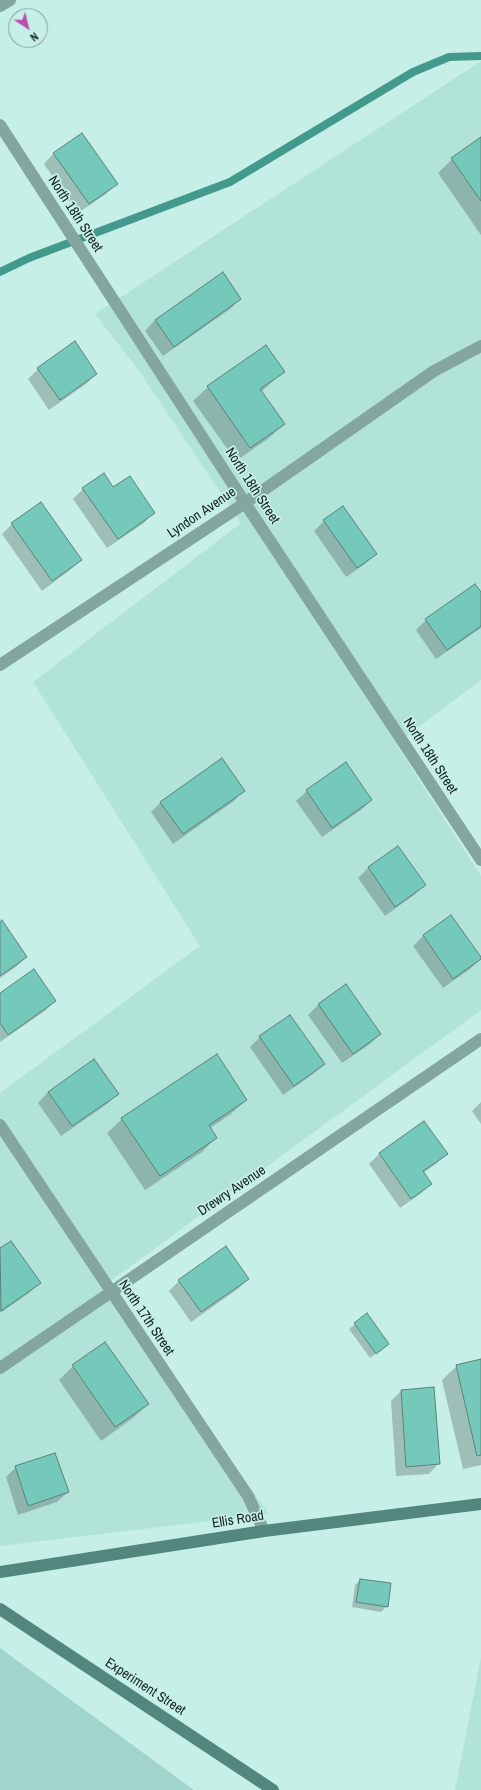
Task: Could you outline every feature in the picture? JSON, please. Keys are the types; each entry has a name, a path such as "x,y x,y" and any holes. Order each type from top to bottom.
{"street":[{"path":"0,6 10,0"},
{"name":"North 18th Street","path":"0,125 245,503 481,860"},
{"name":"Lyndon Avenue","path":"0,665 245,503 434,372 481,346"},
{"name":"Drewry Avenue","path":"0,1368 481,1039"},
{"name":"North 17th Street","path":"0,1125 248,1496 264,1531"},
{"name":"Ellis Road","path":"0,1572 264,1531 481,1504"},
{"name":"Experiment Street","path":"0,1609 273,1790"}],"shaded area":[{"path":"481,61 481,680 396,744 481,876 481,1010 105,1285 269,1514 0,1546 0,1093 200,946 33,682 241,523 139,371 95,314"},
{"path":"0,1648 194,1790 0,1790"},
{"path":"481,1657 481,1790 455,1790"}],"building":[{"path":"82,133 118,184 89,204 53,153"},
{"path":"481,137 481,201 451,158"},
{"path":"223,272 241,299 174,347 155,320"},
{"path":"75,341 97,374 60,400 37,368"},
{"path":"266,345 285,372 260,389 285,424 250,448 207,386"},
{"path":"104,473 113,487 130,476 155,513 118,539 82,488"},
{"path":"41,502 82,560 52,581 11,523"},
{"path":"343,506 377,554 357,568 323,520"},
{"path":"475,584 481,592 481,626 447,650 425,619"},
{"path":"222,758 245,791 183,834 160,802"},
{"path":"346,762 372,800 332,828 306,790"},
{"path":"398,846 426,885 395,907 368,867"},
{"path":"451,915 481,957 481,959 453,979 423,935"},
{"path":"2,920 27,957 0,976 0,922"},
{"path":"34,969 56,1001 8,1035 0,1023 0,993"},
{"path":"346,984 381,1034 353,1054 318,1004"},
{"path":"290,1015 325,1064 294,1086 259,1036"},
{"path":"217,1054 247,1100 209,1125 217,1138 160,1176 121,1118"},
{"path":"94,1059 119,1094 72,1126 48,1092"},
{"path":"424,1121 448,1154 423,1171 432,1184 411,1199 379,1153"},
{"path":"11,1241 41,1283 1,1311 0,1248"},
{"path":"226,1246 249,1279 201,1312 178,1280"},
{"path":"367,1313 389,1344 376,1354 354,1323"},
{"path":"105,1342 149,1404 115,1427 72,1365"},
{"path":"481,1359 481,1455 477,1456 456,1365"},
{"path":"434,1387 440,1464 406,1467 401,1390"},
{"path":"55,1453 69,1492 28,1506 15,1466"},
{"path":"360,1579 391,1583 388,1607 356,1602"}],"waterway":[{"path":"0,272 29,258 230,182 413,72 449,57 481,56"}]}
